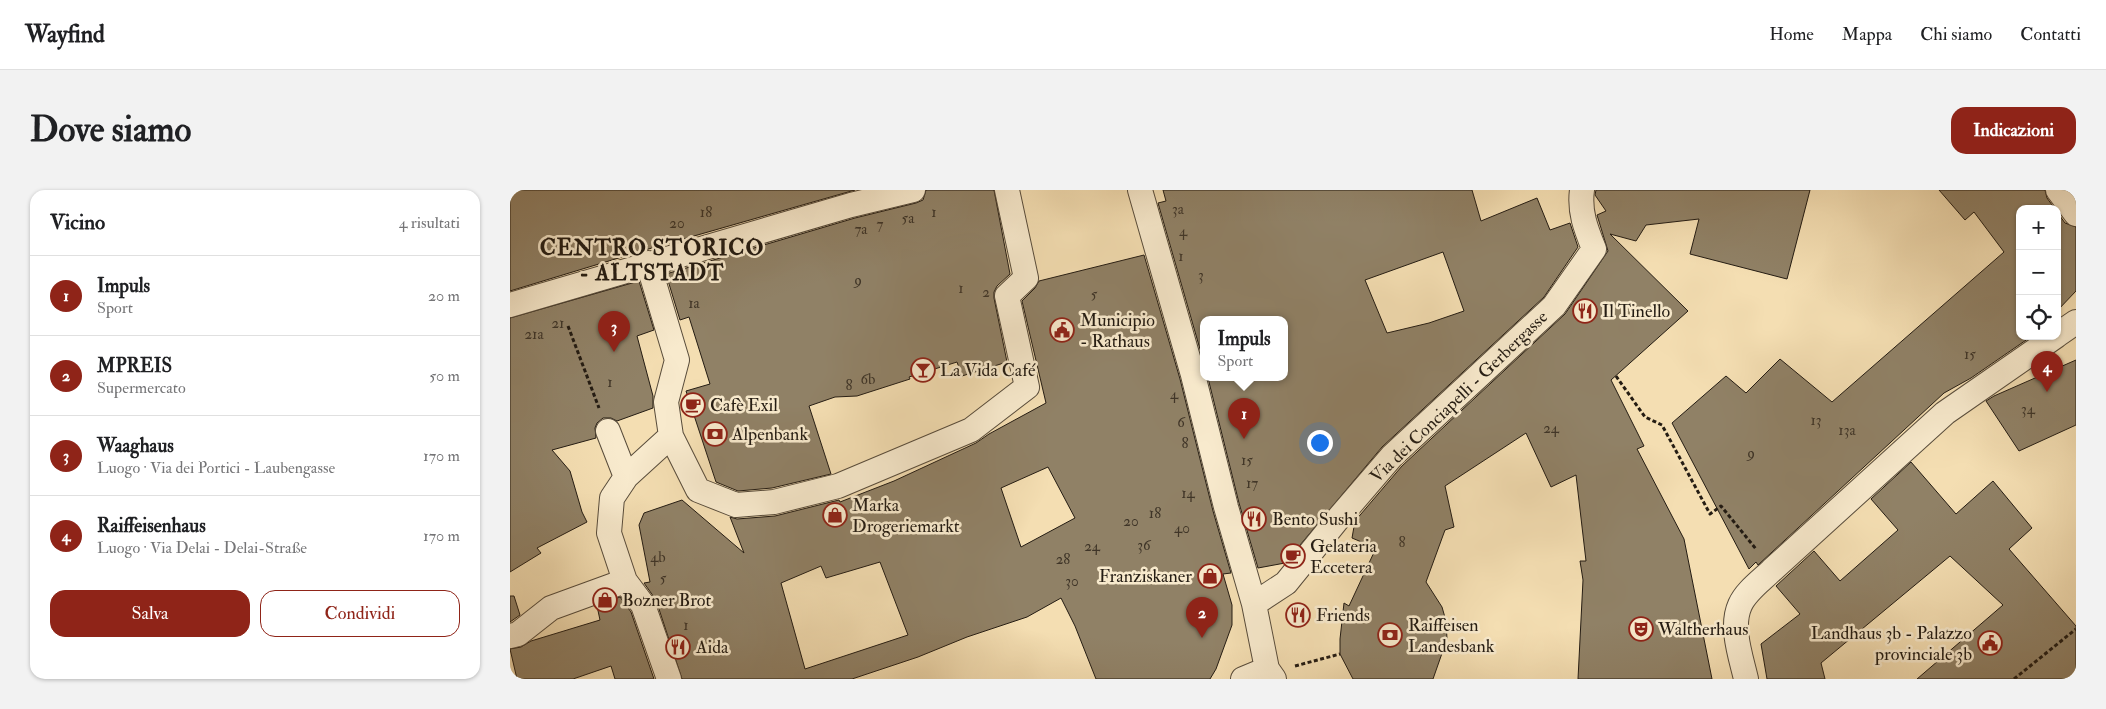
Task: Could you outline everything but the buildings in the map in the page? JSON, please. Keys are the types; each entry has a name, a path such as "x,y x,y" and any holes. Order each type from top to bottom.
{"street":[{"path":"510,305 648,263 851,205 912,190"},
{"path":"648,263 678,360 666,402 671,436 698,490 736,505 774,502 838,486 971,430 1027,386 1007,296 1026,278 1006,190"},
{"path":"1140,190 1193,375 1271,674 1243,679"},
{"name":"Via dei Conciapelli - Gerbergasse","path":"1254,604 1286,583 1392,456 1554,306 1594,249 1583,221 1581,206 1582,190"},
{"path":"2058,190 2076,214"},
{"path":"2061,333 2076,322"},
{"path":"1746,679 1736,631 1737,613 1744,598 1772,570 1945,413 2051,340"},
{"path":"608,432 626,477"},
{"path":"670,679 643,605 626,581 609,533 612,498 626,477 671,436"},
{"path":"510,636 518,634 551,608 626,581"}],"path":[{"path":"568,326 608,432"},
{"path":"1616,376 1644,417 1662,425 1710,514 1721,506 1772,570"},
{"path":"2014,679 2076,630"},
{"path":"1271,674 1340,654"}],"place":[{"name":"Il Tinello","path":"1585,311"},
{"name":"Municipio - Rathaus","path":"1062,330"},
{"name":"Waaghaus","path":"614,352"},
{"name":"La Vida Café","path":"923,370"},
{"name":"Raiffeisenhaus","path":"2047,392"},
{"name":"Cafè Exil","path":"693,405"},
{"name":"Alpenbank","path":"715,434"},
{"name":"Impuls","path":"1244,439"},
{"name":"Marka Drogeriemarkt","path":"835,515"},
{"name":"Bento Sushi","path":"1254,519"},
{"name":"Gelateria Eccetera","path":"1293,556"},
{"name":"Franziskaner","path":"1210,576"},
{"name":"Bozner Brot","path":"605,600"},
{"name":"Friends","path":"1298,615"},
{"name":"Waltherhaus","path":"1641,629"},
{"name":"Raiffeisen Landesbank","path":"1390,635"},
{"name":"MPREIS","path":"1202,638"},
{"name":"Landhaus 3b - Palazzo provinciale 3b","path":"1990,643"},
{"name":"Aida","path":"678,647"}],"district":[{"name":"CENTRO STORICO - ALTSTADT","path":"652,260"}]}
